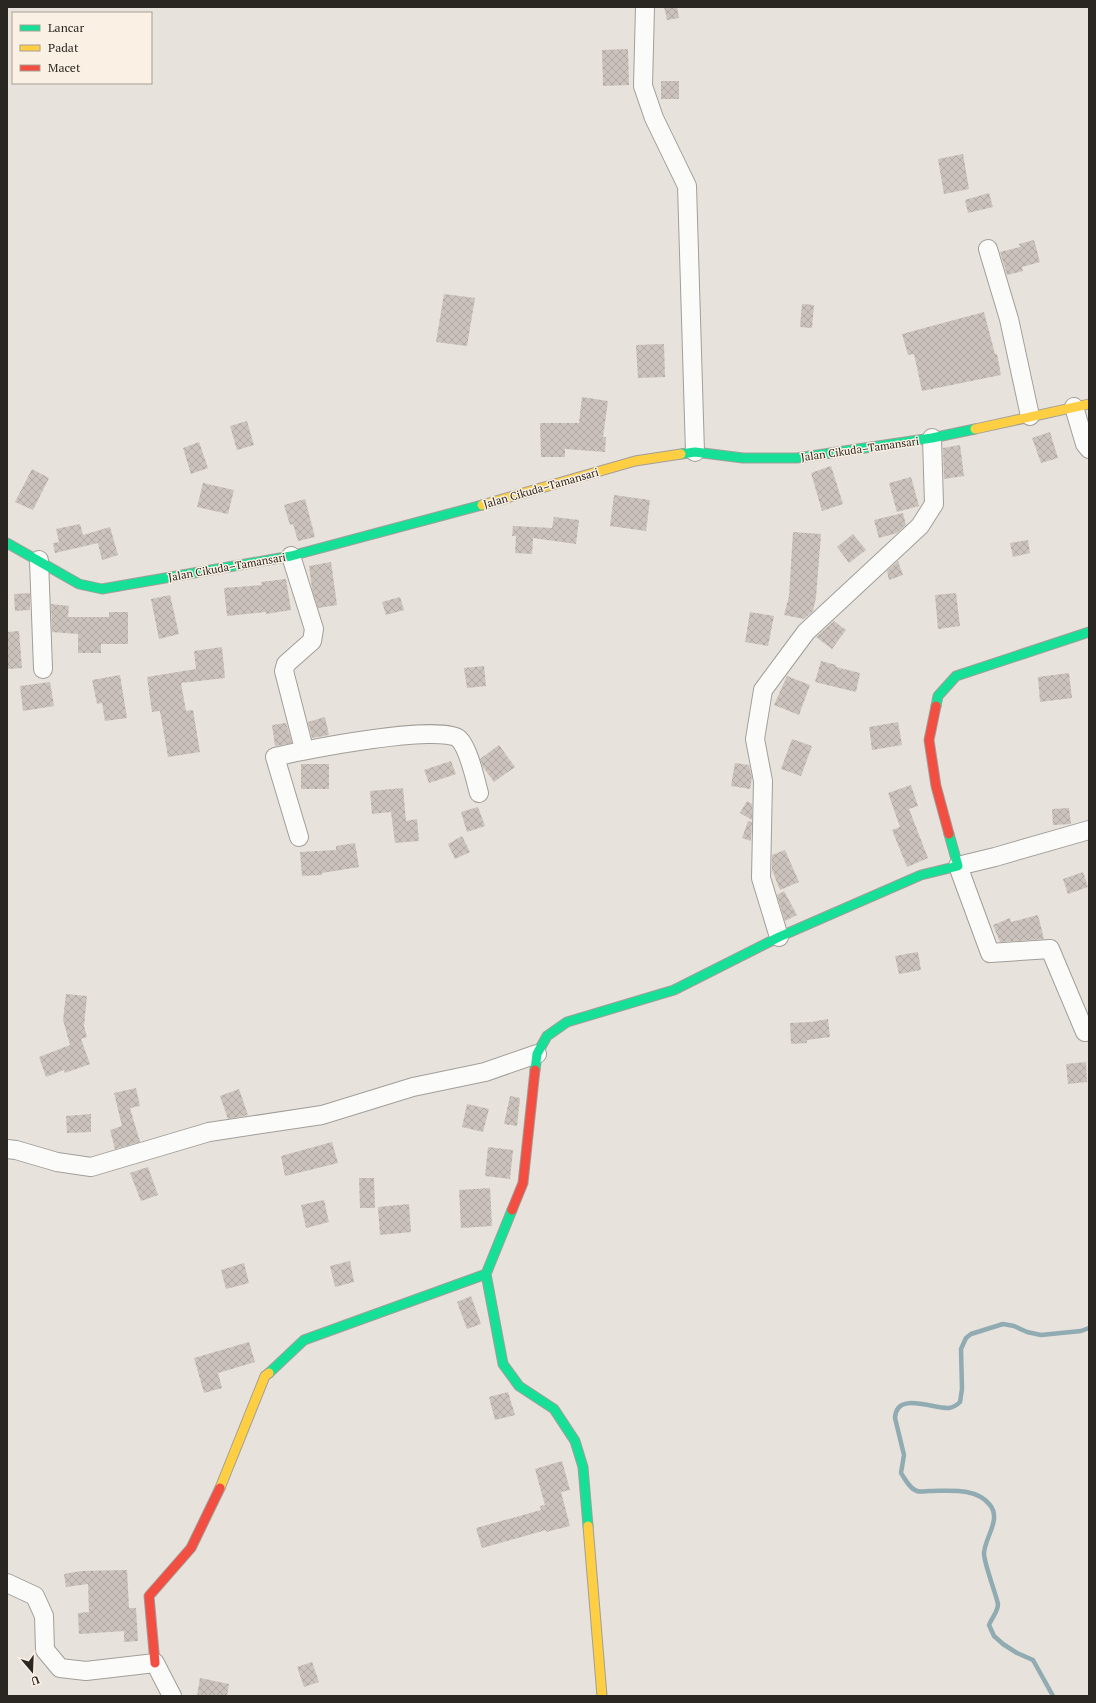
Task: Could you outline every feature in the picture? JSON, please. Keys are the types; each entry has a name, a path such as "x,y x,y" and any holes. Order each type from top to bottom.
{"street":[{"path":"645,7 643,86 654,118 687,186 695,452"},
{"path":"988,249 1009,319 1030,416"},
{"path":"1081,406 1085,444 1089,449"},
{"name":"Jalan Cikuda–Tamansari","path":"7,543 79,584 102,589 291,556 446,515 635,461 695,452 744,458 797,458 932,438 1081,406"},
{"path":"780,937 761,878 763,781 755,739 763,690 806,632 920,526 934,504 932,438"},
{"path":"291,556 314,629 312,641 286,664 284,671 304,749"},
{"path":"39,560 43,669"},
{"path":"1089,632 956,676 938,696 929,740 936,786 958,866 990,953 1050,949 1084,1032 1089,1032"},
{"path":"299,836 275,757 304,749 403,736 441,733 454,736 460,740 467,753 479,793"},
{"path":"602,1696 583,1467 575,1441 554,1409 519,1386 503,1364 486,1274 523,1183 537,1054 547,1036 567,1022 674,990 780,937 921,875 995,857 1089,830"},
{"path":"7,1149 16,1150 57,1162 91,1167 208,1132 322,1115 413,1087 485,1072 537,1054"},
{"path":"172,1696 155,1663 149,1596 191,1548 217,1495 265,1376 304,1340 486,1274"},
{"path":"7,1583 35,1596 44,1616 45,1650 60,1668 86,1671 155,1663"}],"building":[{"path":"664,7 677,7 679,18 667,20"},
{"path":"628,49 629,85 603,86 602,50"},
{"path":"661,81 679,81 679,99 661,99"},
{"path":"963,154 969,189 944,194 938,159"},
{"path":"989,193 993,207 968,213 965,200"},
{"path":"1034,240 1040,262 1022,267 1023,271 1007,275 1000,252 1020,247 1019,244"},
{"path":"444,294 475,298 467,346 436,342"},
{"path":"802,304 814,305 812,328 800,327"},
{"path":"984,312 995,354 997,354 1001,375 922,391 914,354 908,355 902,334"},
{"path":"664,344 665,377 638,378 636,345"},
{"path":"582,397 608,401 603,437 606,437 605,452 565,449 565,457 541,457 540,423 579,423"},
{"path":"247,421 254,445 237,450 230,426"},
{"path":"1050,432 1058,458 1041,463 1032,438"},
{"path":"199,442 208,468 191,474 183,448"},
{"path":"960,445 964,476 944,479 943,448"},
{"path":"831,466 843,504 822,511 811,473"},
{"path":"32,469 49,478 33,510 15,502"},
{"path":"911,477 919,506 897,512 889,483"},
{"path":"203,483 234,490 228,514 197,507"},
{"path":"614,495 650,500 646,531 610,526"},
{"path":"305,499 315,537 298,541 293,524 290,525 284,505"},
{"path":"903,513 906,525 897,533 879,538 874,520"},
{"path":"554,517 579,520 576,544 533,538 532,554 515,553 516,536 512,536 513,526 552,528"},
{"path":"80,524 83,535 110,527 118,555 102,560 98,543 55,553 53,543 59,542 56,529"},
{"path":"793,532 821,534 816,597 813,611 804,619 784,615 789,596"},
{"path":"853,534 866,550 849,563 837,547"},
{"path":"1028,540 1030,553 1013,557 1010,543"},
{"path":"898,561 903,575 889,580 887,571"},
{"path":"331,562 337,605 318,608 312,589 309,566"},
{"path":"286,579 291,610 266,614 266,612 227,616 224,588 262,585 261,582"},
{"path":"30,593 30,610 15,611 14,594"},
{"path":"956,593 960,626 938,629 935,595"},
{"path":"170,595 179,634 159,639 151,599"},
{"path":"400,597 404,610 386,615 382,602"},
{"path":"51,604 69,606 68,617 109,617 109,612 128,612 128,644 101,644 101,653 78,653 78,634 52,632"},
{"path":"750,612 774,616 768,646 745,642"},
{"path":"834,621 846,630 832,649 816,637"},
{"path":"19,631 22,668 7,669 7,632"},
{"path":"222,647 225,678 181,683 186,711 193,710 200,752 168,757 160,711 152,712 147,677 196,669 194,651"},
{"path":"821,661 836,665 836,667 860,673 856,692 815,682"},
{"path":"484,666 486,686 467,688 464,668"},
{"path":"1069,673 1072,698 1040,702 1038,677"},
{"path":"120,675 127,718 105,721 102,703 97,704 92,680"},
{"path":"787,676 810,685 799,715 774,705"},
{"path":"50,682 54,706 23,711 20,686"},
{"path":"325,717 329,735 312,738 308,722"},
{"path":"898,722 902,745 872,750 869,727"},
{"path":"286,723 292,743 275,746 272,725"},
{"path":"792,739 812,746 801,776 781,769"},
{"path":"499,745 515,767 494,782 483,767 480,759"},
{"path":"451,761 456,774 429,783 424,770"},
{"path":"735,763 749,765 752,778 750,789 731,786"},
{"path":"301,764 329,764 329,789 301,789"},
{"path":"911,785 918,806 909,809 928,858 907,867 892,830 900,827 888,793"},
{"path":"403,788 406,821 417,819 419,841 395,843 391,812 372,814 370,791"},
{"path":"747,801 752,804 752,820 740,813"},
{"path":"478,807 485,826 467,832 461,812"},
{"path":"1069,808 1071,824 1053,825 1052,809"},
{"path":"748,821 752,822 751,841 742,838"},
{"path":"462,836 470,852 455,859 448,844"},
{"path":"355,843 359,867 322,873 322,875 302,876 300,852 336,850 336,846"},
{"path":"785,850 799,882 780,890 772,870 772,855"},
{"path":"1083,872 1088,887 1068,894 1063,879"},
{"path":"784,891 797,915 785,921 777,895"},
{"path":"1038,915 1044,939 1000,942 993,925 1010,918 1011,922"},
{"path":"918,952 921,970 899,974 895,956"},
{"path":"66,994 87,996 84,1026 87,1037 81,1039 90,1064 65,1073 64,1070 46,1077 39,1057 70,1045 63,1020"},
{"path":"828,1019 830,1037 807,1040 807,1043 791,1044 790,1023 811,1022"},
{"path":"1086,1062 1087,1082 1068,1084 1066,1064"},
{"path":"136,1088 140,1106 130,1108 140,1142 115,1149 110,1130 122,1126 114,1093"},
{"path":"239,1089 248,1115 228,1119 220,1096"},
{"path":"510,1096 520,1098 517,1126 504,1124"},
{"path":"467,1104 489,1109 483,1132 462,1127"},
{"path":"91,1114 91,1132 67,1133 66,1116"},
{"path":"332,1142 338,1163 285,1176 281,1156"},
{"path":"488,1147 513,1150 510,1179 485,1176"},
{"path":"148,1167 158,1195 141,1201 130,1173"},
{"path":"359,1178 374,1178 375,1208 360,1208"},
{"path":"490,1188 492,1226 461,1228 459,1190"},
{"path":"324,1200 329,1222 306,1228 301,1205"},
{"path":"409,1204 411,1232 380,1235 378,1207"},
{"path":"350,1261 354,1282 335,1287 330,1266"},
{"path":"244,1263 249,1283 226,1289 221,1270"},
{"path":"471,1296 481,1324 467,1329 457,1302"},
{"path":"249,1342 255,1362 218,1373 222,1388 204,1393 194,1358"},
{"path":"508,1392 515,1415 495,1420 489,1397"},
{"path":"562,1461 570,1490 561,1492 570,1526 546,1532 546,1530 482,1548 476,1528 541,1510 540,1506 545,1505 535,1469"},
{"path":"127,1570 129,1608 136,1608 138,1641 124,1642 124,1631 79,1634 78,1613 89,1612 88,1584 66,1587 64,1574 81,1571"},
{"path":"312,1662 319,1682 304,1687 297,1667"},
{"path":"200,1678 229,1684 227,1696 197,1696"}],"waterway":[{"path":"1053,1696 1033,1660 1017,1653 1003,1644 994,1636 989,1625 998,1607 984,1554 994,1517 990,1505 977,1495 962,1491 914,1490 901,1473 904,1455 895,1418 897,1410 902,1405 908,1403 949,1408 960,1402 962,1389 961,1349 966,1338 971,1334 1003,1324 1041,1335 1081,1331 1089,1328"}],"traffic: fast":[{"path":"681,454 695,452 743,458 797,458 932,438 975,429"},
{"path":"7,543 79,584 102,589 291,556 482,505"},
{"path":"936,706 938,696 956,676 1089,632"},
{"path":"535,1070 537,1054 547,1036 567,1022 674,990 779,937 921,875 958,866 949,834"},
{"path":"512,1210 486,1274 503,1364 519,1386 554,1409 575,1441 583,1467 588,1526"},
{"path":"269,1373 304,1340 486,1274"}],"traffic: slow":[{"path":"975,429 1089,404"},
{"path":"482,505 635,461 681,454"},
{"path":"220,1488 265,1376 269,1373"},
{"path":"588,1526 602,1696"}],"traffic: jam":[{"path":"936,706 929,740 936,786 949,834"},
{"path":"512,1210 523,1183 535,1070"},
{"path":"155,1663 149,1596 191,1548 220,1488"}]}
